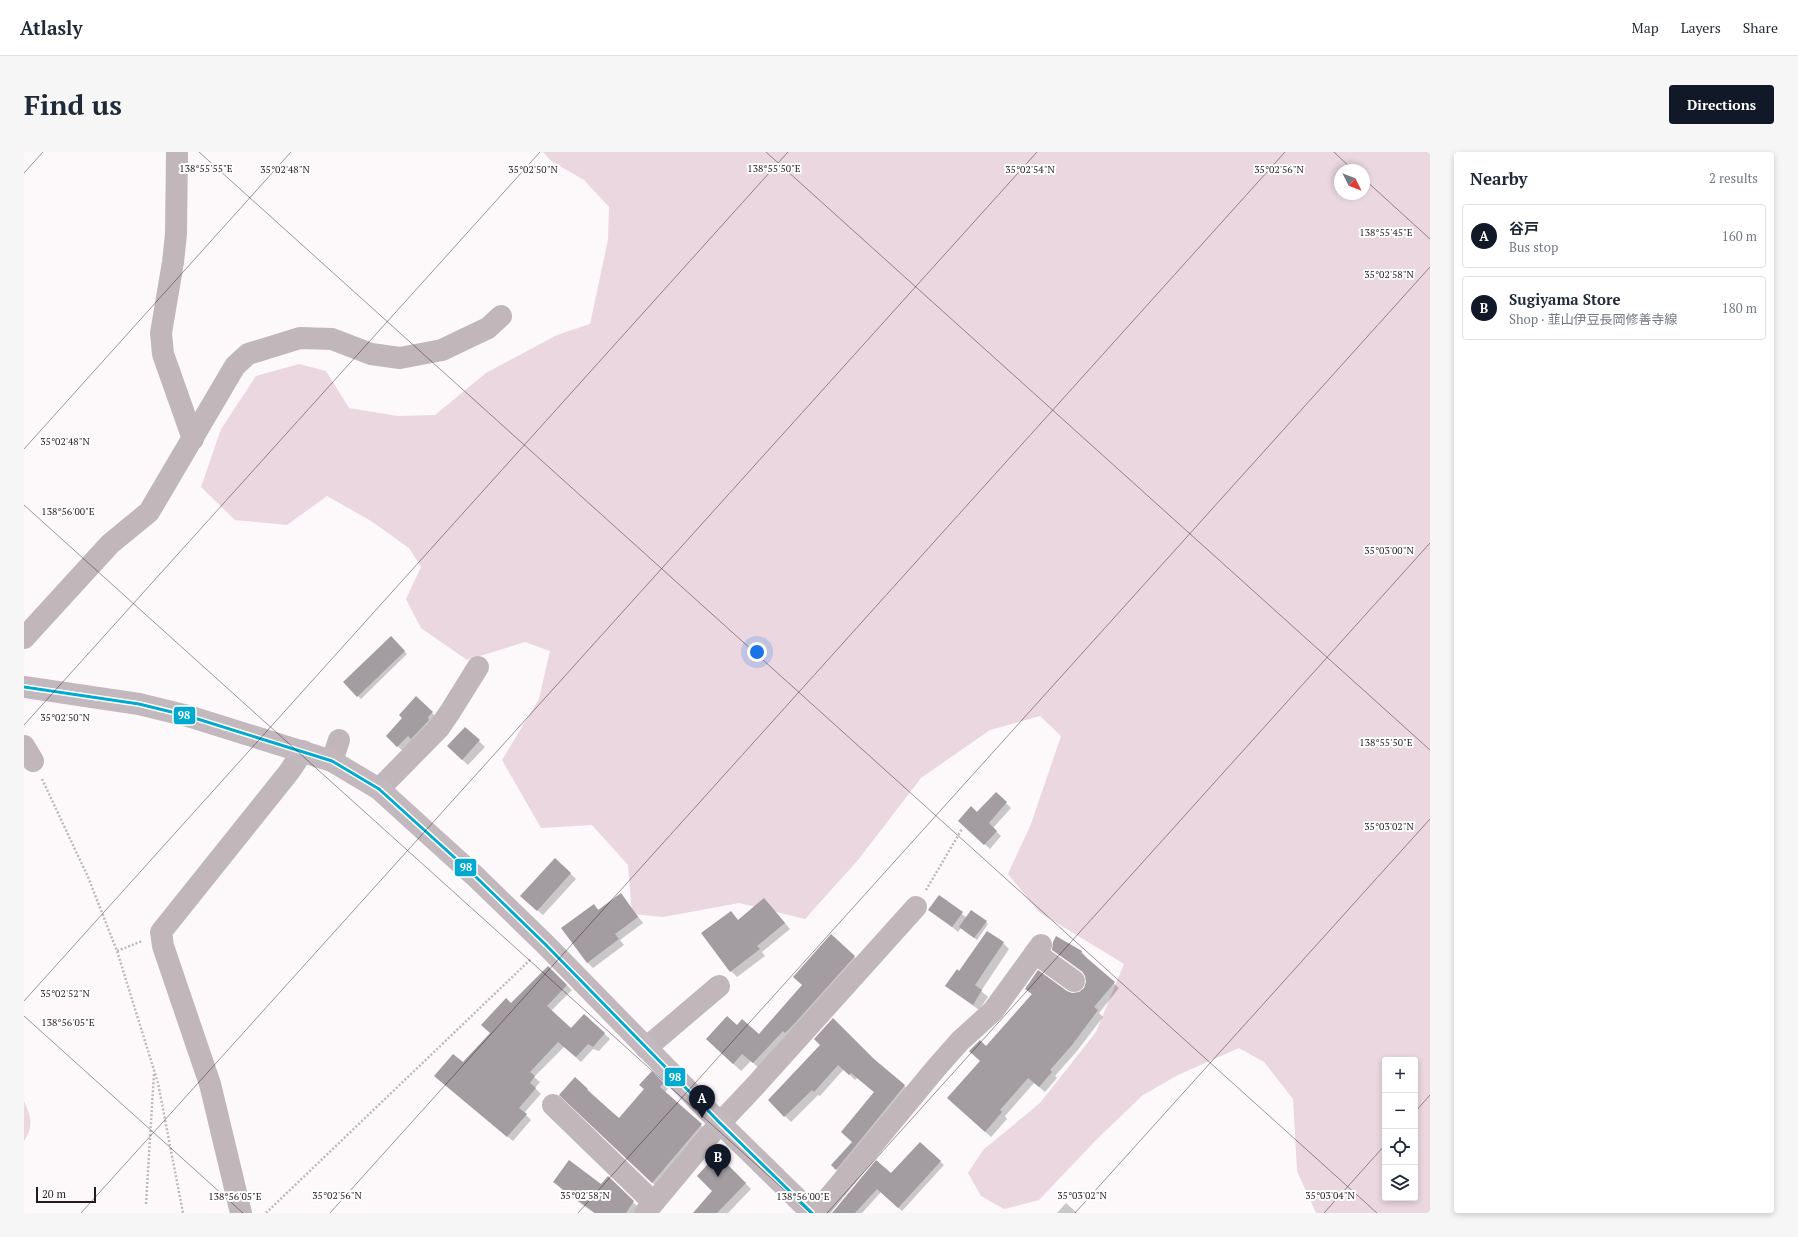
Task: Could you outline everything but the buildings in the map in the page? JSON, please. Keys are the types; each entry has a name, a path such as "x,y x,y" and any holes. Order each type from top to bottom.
{"main road":[{"path":"24,687 146,706 188,716 332,761 379,789 476,877 546,945 720,1123 812,1213"}],"street":[{"path":"176,152 175,241 161,333 163,354 193,439"},
{"path":"24,638 110,544 149,512 235,366 248,354 300,338 332,339 371,354 400,358 442,350 488,328 500,316"},
{"path":"379,789 439,728 478,667"},
{"path":"332,761 339,740"},
{"path":"241,1213 210,1084 163,946 161,932 289,772 303,751"},
{"path":"553,1105 649,1208 720,1123 916,907"},
{"path":"816,1213 960,1041 993,1011 1038,949 1074,981"},
{"path":"646,1048 719,986"}],"path":[{"path":"28,754 88,877 117,951 154,1071 183,1213"},
{"path":"916,907 962,829"},
{"path":"117,951 148,938"},
{"path":"266,1213 546,945"},
{"path":"146,1204 154,1071"}],"shaded area":[{"path":"543,152 1430,152 1430,1213 1316,1213 1297,1171 1293,1099 1264,1062 1239,1048 1178,1075 1143,1095 1097,1139 1039,1200 1004,1209 981,1196 968,1173 983,1150 1040,1103 1096,1032 1124,964 1039,912 1008,874 1031,824 1061,736 1040,716 990,730 921,778 858,860 805,919 739,903 663,917 632,914 628,865 592,825 541,828 502,760 539,699 550,651 525,642 467,660 421,628 406,599 421,567 409,548 371,521 327,496 287,525 235,520 201,487 221,429 256,376 299,364 326,371 349,408 398,416 435,415 486,373 557,335 590,324 608,240 609,207 584,180 551,161"},
{"path":"24,1101 30,1117 30,1126 24,1141"}],"transit line":[{"name":"98","path":"24,687 139,704 188,716 332,761 379,789 476,877 546,945 720,1123 812,1213"}],"place":[{"name":"谷戸","path":"702,1118"},
{"name":"Sugiyama Store","path":"718,1177"}]}
